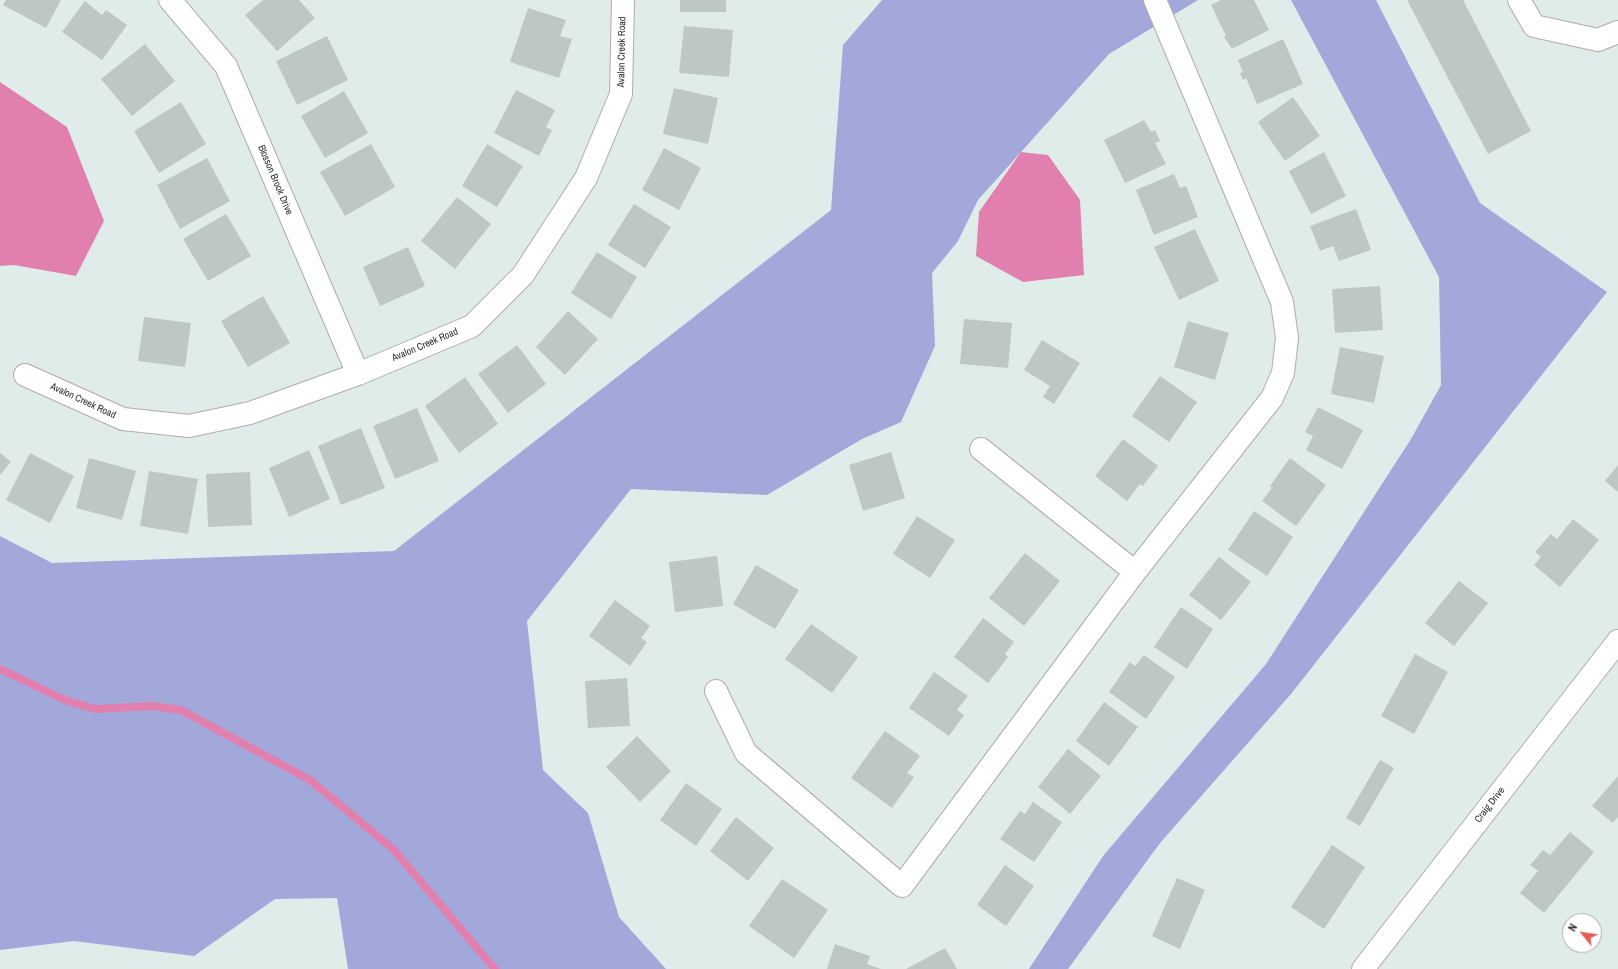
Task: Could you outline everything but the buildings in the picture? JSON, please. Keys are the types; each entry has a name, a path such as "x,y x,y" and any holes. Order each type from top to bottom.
{"street":[{"name":"Blosson Brook Drive","path":"170,0 226,66 358,374"},
{"name":"Avalon Creek Road","path":"26,375 122,419 189,426 250,413 358,374 472,326 522,275 586,178 621,94 623,0"},
{"path":"716,691 746,753 902,886 1135,572 1272,398 1283,373 1287,338 1282,302 1155,0"},
{"path":"1519,0 1534,26 1598,40 1618,32"},
{"path":"981,449 1135,572"},
{"name":"Craig Drive","path":"1363,969 1618,641"}],"shaded area":[{"path":"882,0 1198,0 1109,54 978,200 958,241 932,273 935,346 901,422 862,439 767,495 631,489 527,621 543,770 588,813 619,917 666,969 348,969 337,898 275,899 194,956 74,941 0,950 0,536 52,563 394,551 831,210 843,45"},
{"path":"1291,0 1376,0 1480,203 1607,292 1291,694 1160,843 1068,969 1029,969 1103,856 1266,664 1411,439 1441,385 1439,277"},
{"path":"0,82 67,127 104,221 76,276 14,265 0,266"},
{"path":"1021,152 1048,155 1080,200 1084,275 1023,282 976,256 979,212"}],"waterway":[{"path":"0,669 65,700 95,709 152,706 181,710 310,780 393,849 495,969"}]}
